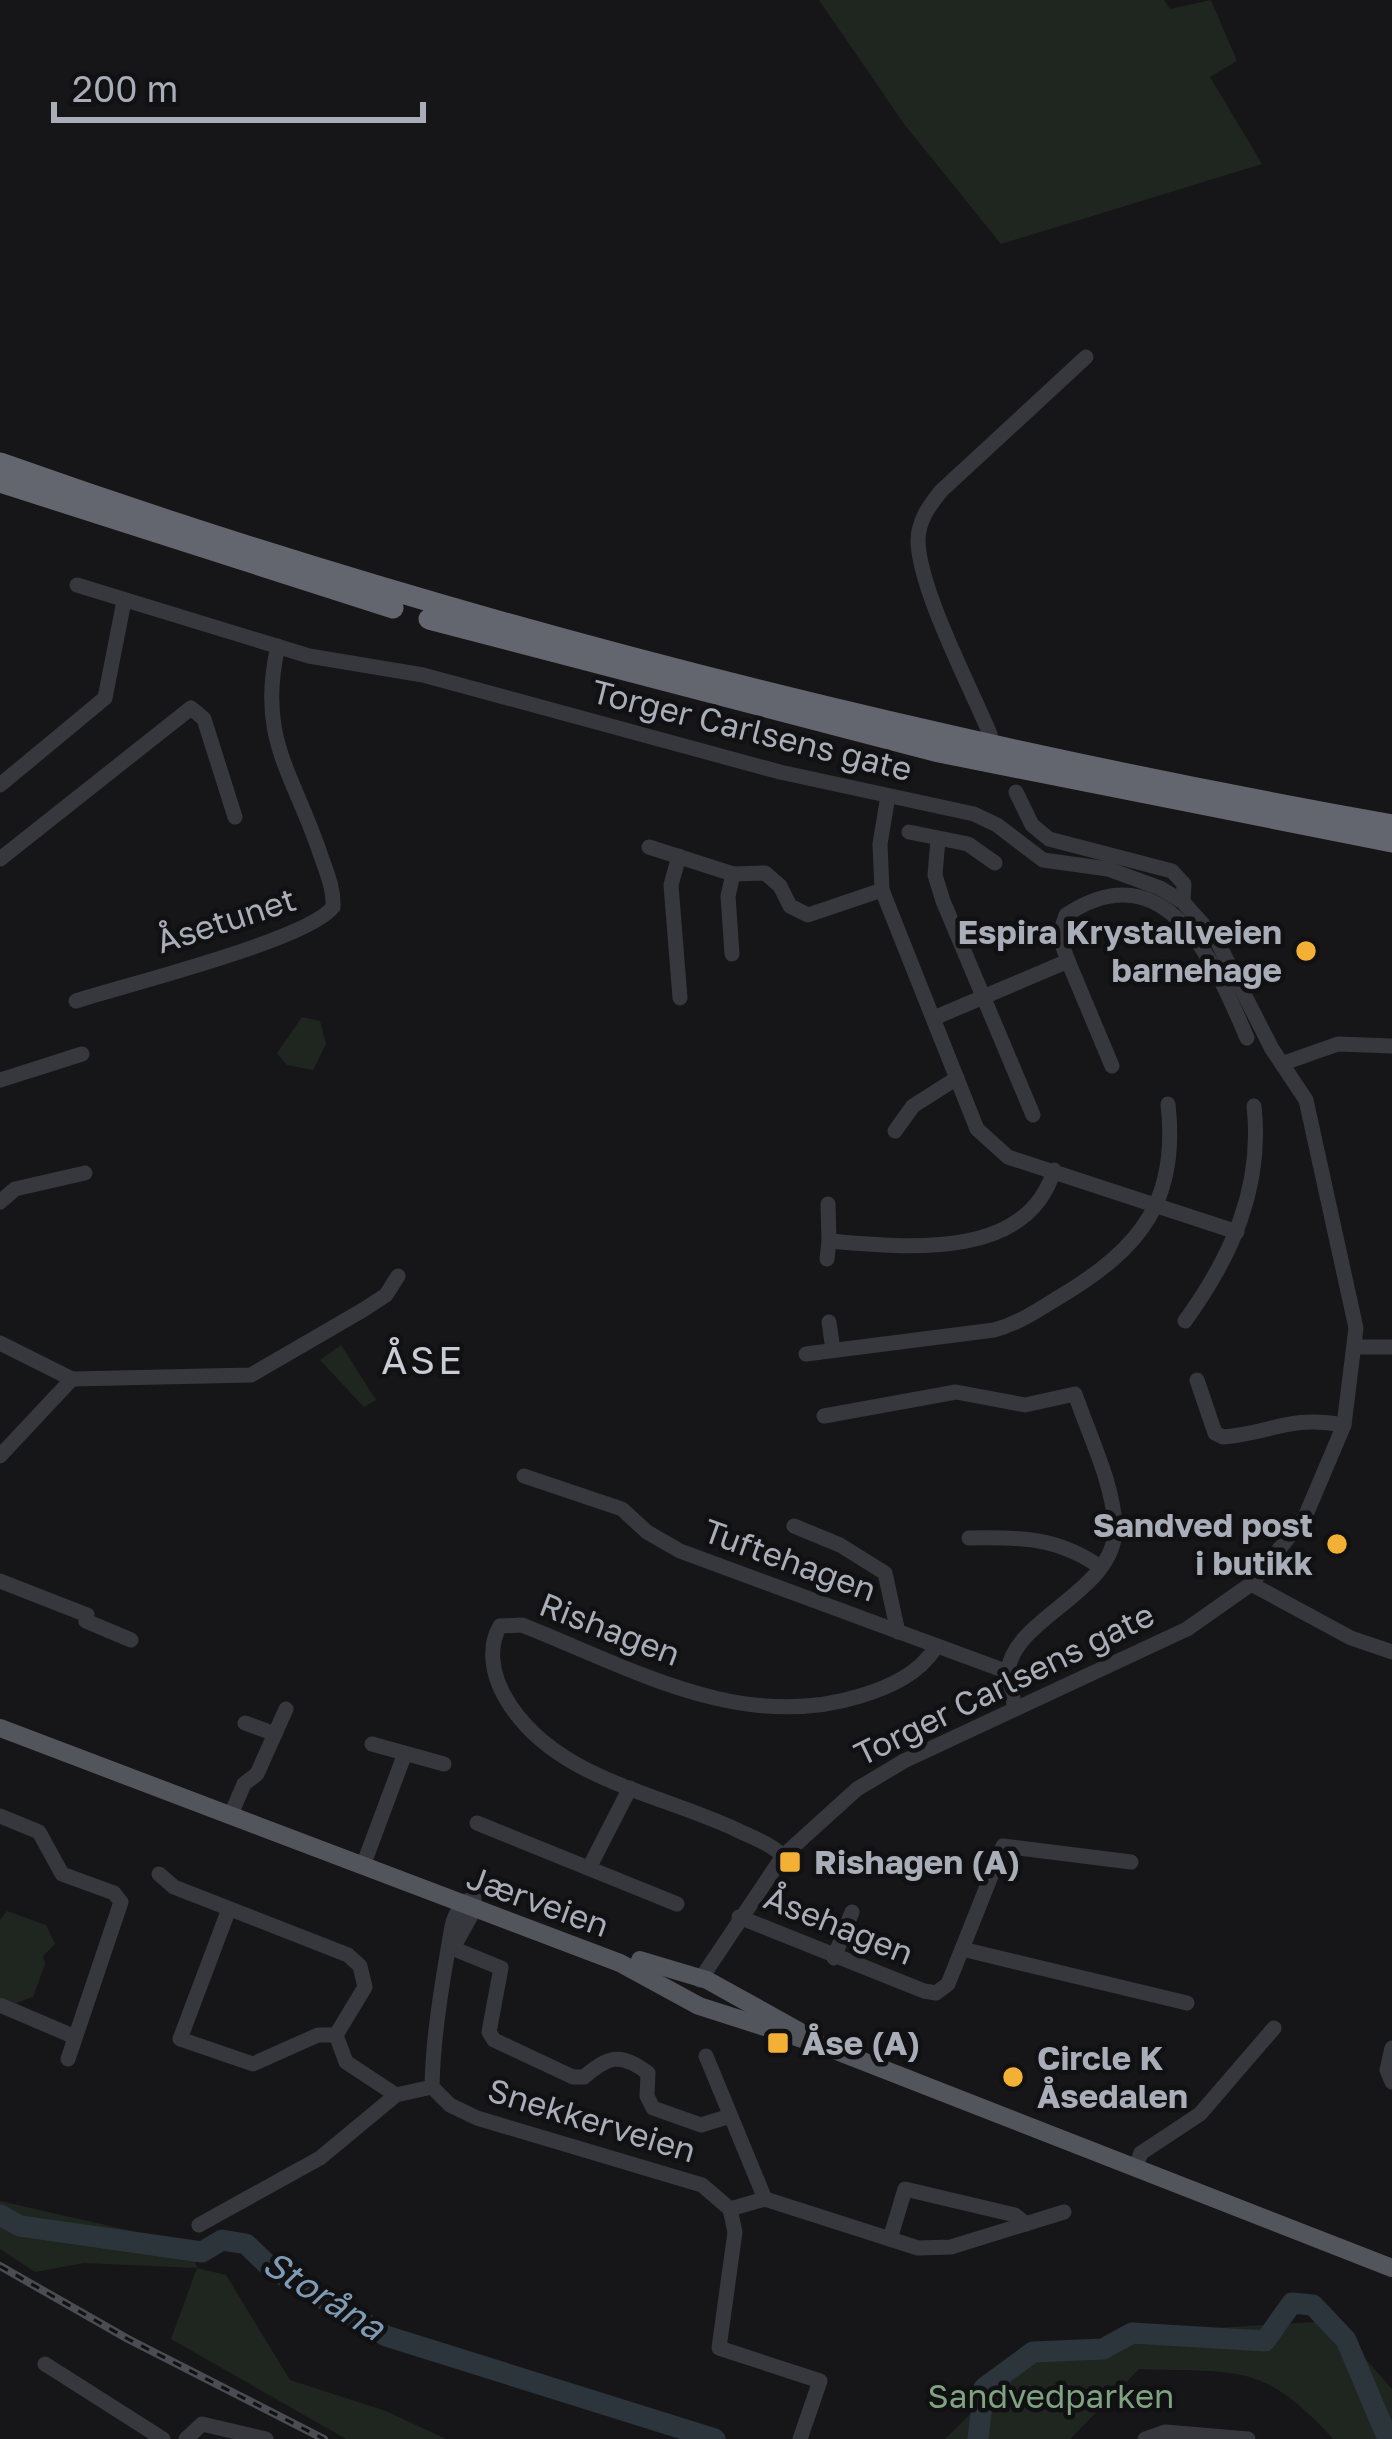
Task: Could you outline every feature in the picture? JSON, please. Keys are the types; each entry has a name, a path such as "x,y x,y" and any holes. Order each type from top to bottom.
{"highway":[{"path":"0,464 266,555 795,704 1170,785 1392,825"},
{"path":"0,482 257,569 789,717 1168,801 1392,842"}],"main road":[{"name":"Jærveien","path":"0,1719 200,1800"},
{"name":"Jærveien","path":"0,1728 704,1990 824,2046 1392,2268"}],"street":[{"path":"990,734 922,569 918,538 925,510 1086,357"},
{"name":"Torger Carlsens gate","path":"76,585 342,663 423,675 974,814 998,825 1043,860 1134,875 1183,902 1216,939 1272,1049 1306,1100 1349,1280 1356,1347 1344,1425 1305,1517 1257,1578 1187,1629 869,1781 784,1856 739,1917 704,1990"},
{"path":"0,785 105,698 124,601"},
{"name":"Åsetunet","path":"76,1001 270,939 324,919 333,908 334,894 315,839 271,729 267,705 278,646"},
{"path":"0,859 191,708 203,719 235,817"},
{"path":"1016,792 1032,825 1048,839 1172,871 1184,884 1183,902"},
{"path":"888,796 880,844 882,890 977,1129 992,1147 1237,1232"},
{"path":"909,832 968,844 994,862"},
{"path":"938,839 935,875 1033,1115"},
{"path":"649,847 733,874 770,876 790,906 808,915 882,890"},
{"path":"679,856 671,885 680,998"},
{"path":"732,954 728,896 733,874"},
{"path":"1112,1066 1069,961 1060,924 1076,908 1120,893 1154,903 1193,932 1210,954 1247,1038"},
{"path":"934,1018 1069,961"},
{"path":"1284,1063 1338,1044 1392,1046"},
{"path":"0,1080 82,1054"},
{"path":"896,1131 914,1106 957,1078"},
{"path":"806,1354 1016,1324 1128,1250 1156,1204 1169,1162 1168,1103"},
{"path":"1185,1321 1237,1232 1258,1148 1254,1106"},
{"path":"830,1241 925,1245 1004,1231 1041,1202 1054,1170"},
{"path":"0,1202 14,1189 86,1173"},
{"path":"827,1259 828,1204"},
{"path":"0,1343 72,1379 251,1375 386,1295 398,1276"},
{"path":"830,1322 832,1351"},
{"path":"1356,1347 1392,1347"},
{"path":"0,1456 72,1379"},
{"path":"1197,1380 1215,1433 1222,1437 1310,1419 1344,1425"},
{"path":"824,1416 956,1392 1025,1405 1076,1394 1115,1524 1114,1542 1100,1567 1013,1651 1008,1672 1015,1709"},
{"name":"Tuftehagen","path":"524,1476 622,1509 646,1532 680,1550 1008,1672"},
{"path":"794,1526 857,1553 885,1573 898,1632"},
{"path":"969,1538 1040,1539 1079,1552 1100,1567"},
{"path":"1257,1578 1291,1605 1351,1639 1392,1652"},
{"path":"0,1581 87,1615 86,1622 131,1640"},
{"name":"Rishagen","path":"784,1856 719,1821 565,1759 538,1741 514,1714 496,1683 492,1652 500,1626 522,1625 699,1695 764,1709 829,1706 874,1692 917,1671 936,1647"},
{"path":"232,1812 286,1709"},
{"path":"245,1723 275,1734"},
{"path":"372,1744 444,1764"},
{"path":"364,1863 404,1756"},
{"path":"590,1866 631,1788"},
{"path":"0,1816 39,1832 62,1874 114,1893 121,1902 68,2059"},
{"path":"477,1823 677,1904"},
{"name":"Åsehagen","path":"739,1917 834,1958 936,1993 948,1984 1003,1846 1131,1862"},
{"path":"159,1874 174,1887 348,1955 360,1966 365,1988 336,2035"},
{"path":"199,2225 320,2158 396,2095 432,2087 452,1925 470,1904"},
{"path":"229,1909 180,2039 253,2064 318,2035 336,2035"},
{"path":"834,1958 852,1912"},
{"path":"452,1948 501,1969 489,2027 494,2040 573,2077 584,2078 606,2058 619,2057 648,2073 647,2096 653,2108 701,2125 728,2117"},
{"name":"Åsehagen","path":"962,1949 1187,2003"},
{"path":"0,2005 75,2037"},
{"path":"1136,2166 1141,2153 1200,2114 1274,2028"},
{"path":"336,2035 346,2062 396,2095"},
{"path":"1392,2048 1387,2070 1392,2082"},
{"name":"Snekkerveien","path":"706,2056 765,2199"},
{"name":"Snekkerveien","path":"432,2087 450,2105 477,2118 702,2185 730,2209"},
{"path":"890,2240 905,2189 1016,2215 1027,2224"},
{"path":"800,2439 820,2381 719,2348 736,2232 730,2209 765,2199 918,2248 951,2248 1064,2212"},
{"path":"45,2364 163,2439"},
{"path":"186,2439 202,2424 266,2439"},
{"path":"1145,2439 1165,2432 1248,2439"}],"green space":[{"path":"819,0 1164,0 1170,9 1211,0 1237,61 1210,77 1262,164 1001,244 904,124"},
{"path":"302,1017 320,1021 326,1044 313,1070 287,1065 277,1053"},
{"path":"341,1345 376,1400 364,1407 320,1360"},
{"path":"7,1911 46,1925 55,1944 43,1956 45,1964 33,1997 16,2003 0,1997 0,1920"},
{"path":"0,2201 189,2244 197,2268 84,2263 35,2272 0,2249"},
{"path":"197,2268 226,2275 290,2380 386,2411 446,2439 346,2439 171,2339"},
{"name":"Sandvedparken","path":"1332,2321 1392,2389 1392,2439 1333,2439 1287,2396 1246,2376 1139,2369 1070,2439 945,2439 1033,2352 1075,2350 1132,2333"}],"waterway":[{"name":"Storåna","path":"0,2215 20,2226 202,2252 222,2240 246,2244 271,2268 386,2336 715,2439"},
{"name":"Storåna","path":"978,2439 984,2388 1033,2352 1103,2349 1132,2333 1265,2341 1292,2303 1313,2305 1346,2340 1388,2439"}],"railway":[{"path":"0,2266 128,2339 324,2439"}],"place":[{"name":"Espira Krystallveien barnehage","path":"1306,951"},
{"name":"Sandved post i butikk","path":"1337,1544"},
{"name":"Rishagen (A)","path":"790,1862"},
{"name":"Åse (A)","path":"778,2043"},
{"name":"Circle K Åsedalen","path":"1013,2077"}],"district":[{"name":"ÅSE","path":"423,1360"}]}
